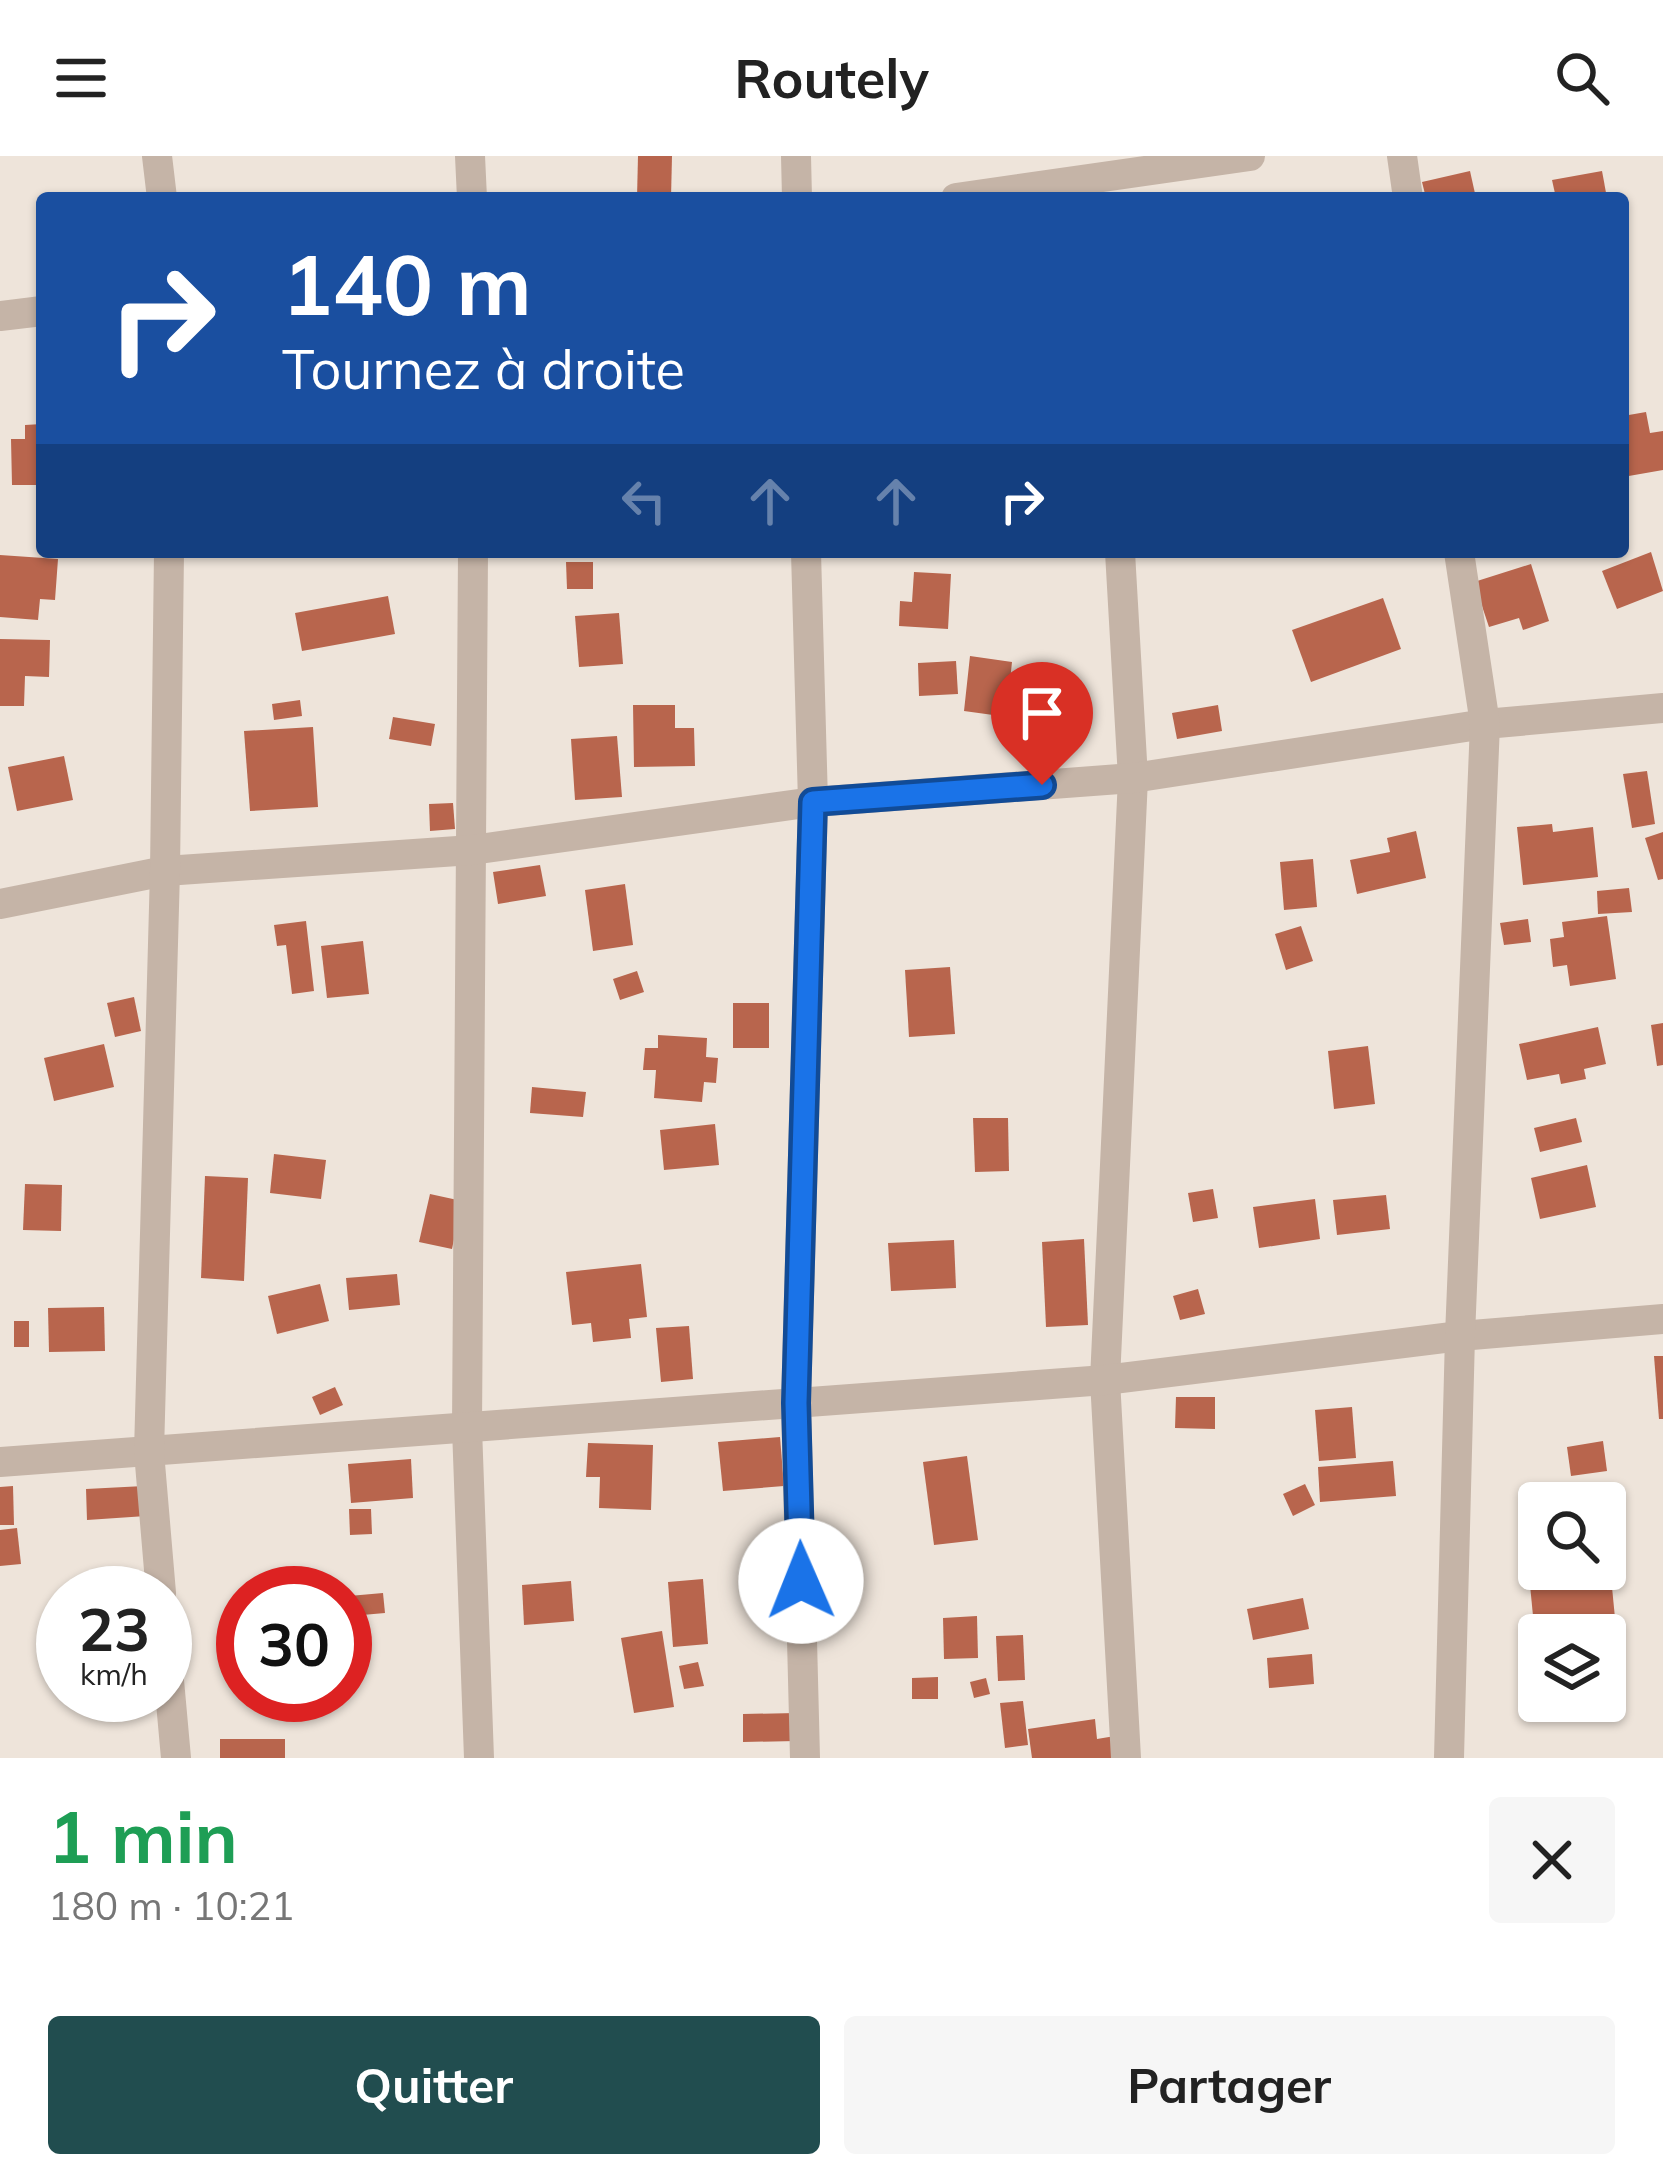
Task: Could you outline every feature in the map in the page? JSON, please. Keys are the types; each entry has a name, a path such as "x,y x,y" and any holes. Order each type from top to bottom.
{"street":[{"path":"157,156 161,192"},
{"path":"470,156 472,192"},
{"path":"796,156 796,192"},
{"path":"999,192 1250,156"},
{"path":"1402,156 1407,192"},
{"path":"0,316 36,312"},
{"path":"159,1566 149,1452 169,558"},
{"path":"473,558 467,1428 479,1758"},
{"path":"805,1758 796,1403 813,802 806,558"},
{"path":"1120,558 1133,778 1105,1380 1126,1758"},
{"path":"1449,1758 1460,1336 1485,724 1461,558"},
{"path":"0,904 165,871 472,850 813,802 1133,778 1485,724 1663,708"},
{"path":"0,1462 1105,1380 1460,1336 1663,1319"},
{"path":"173,1722 176,1758"}],"building":[{"path":"638,156 672,156 671,192 637,192"},
{"path":"1470,171 1475,192 1424,192 1422,182"},
{"path":"1602,171 1606,192 1555,192 1552,180"},
{"path":"1646,412 1650,433 1663,431 1663,470 1629,476 1629,415"},
{"path":"36,424 36,485 12,485 11,439 25,439 25,425"},
{"path":"1651,552 1663,591 1617,609 1602,571"},
{"path":"0,555 58,559 55,600 40,599 38,620 0,617"},
{"path":"566,562 593,562 593,589 567,589"},
{"path":"1531,564 1549,621 1523,630 1519,618 1489,627 1474,582"},
{"path":"914,572 951,574 948,629 899,626 900,601 912,602"},
{"path":"388,596 395,634 302,651 295,613"},
{"path":"1383,598 1401,649 1311,682 1292,630"},
{"path":"619,613 623,664 579,667 575,616"},
{"path":"0,639 50,640 49,677 25,676 24,706 0,706"},
{"path":"970,656 1012,662 1008,700 1017,702 1015,718 964,711"},
{"path":"956,661 958,694 919,696 918,663"},
{"path":"300,700 302,716 274,720 272,704"},
{"path":"633,705 675,705 675,728 694,728 695,766 634,767"},
{"path":"1218,705 1222,731 1177,739 1172,713"},
{"path":"393,717 435,724 431,746 389,739"},
{"path":"313,727 318,807 250,811 244,731"},
{"path":"617,736 622,797 575,800 571,739"},
{"path":"64,756 73,800 17,811 8,767"},
{"path":"1647,771 1655,824 1632,828 1623,774"},
{"path":"453,803 455,829 430,831 429,804"},
{"path":"1552,824 1553,832 1593,827 1598,877 1523,885 1517,827"},
{"path":"1416,831 1426,878 1357,894 1350,860 1390,852 1387,838"},
{"path":"1663,832 1663,879 1658,880 1645,838"},
{"path":"1313,859 1317,907 1284,910 1280,862"},
{"path":"540,865 546,896 498,904 493,872"},
{"path":"625,884 633,945 593,951 585,890"},
{"path":"1629,888 1632,912 1598,914 1597,891"},
{"path":"1607,916 1616,979 1570,986 1567,965 1553,967 1550,939 1564,937 1562,922"},
{"path":"1528,919 1531,942 1504,945 1500,923"},
{"path":"306,921 314,991 292,994 286,945 277,946 274,925"},
{"path":"1301,926 1313,961 1286,970 1275,934"},
{"path":"363,941 369,994 327,998 321,946"},
{"path":"950,967 955,1034 909,1037 905,970"},
{"path":"637,971 644,992 620,1000 613,979"},
{"path":"134,997 141,1031 115,1037 107,1003"},
{"path":"733,1003 769,1003 769,1048 733,1048"},
{"path":"1663,1023 1663,1065 1657,1066 1651,1025"},
{"path":"1598,1027 1606,1064 1584,1069 1586,1079 1561,1084 1559,1074 1527,1080 1519,1044"},
{"path":"658,1035 707,1038 706,1057 718,1058 716,1083 704,1082 702,1102 654,1098 656,1070 643,1070 645,1048 658,1048"},
{"path":"104,1044 114,1087 54,1101 44,1058"},
{"path":"1368,1046 1375,1104 1334,1109 1328,1051"},
{"path":"532,1087 586,1092 583,1117 530,1113"},
{"path":"973,1118 1008,1118 1009,1171 975,1172"},
{"path":"1576,1118 1582,1142 1540,1152 1534,1128"},
{"path":"715,1124 719,1165 664,1170 660,1130"},
{"path":"274,1154 326,1160 321,1199 270,1193"},
{"path":"1587,1165 1596,1207 1540,1219 1531,1178"},
{"path":"205,1176 248,1178 244,1281 201,1278"},
{"path":"25,1184 62,1185 61,1231 23,1230"},
{"path":"1213,1189 1218,1218 1193,1222 1188,1193"},
{"path":"430,1194 462,1201 452,1249 419,1242"},
{"path":"1386,1195 1390,1229 1337,1235 1333,1200"},
{"path":"1315,1199 1320,1239 1259,1248 1253,1207"},
{"path":"1084,1239 1088,1325 1046,1327 1042,1242"},
{"path":"954,1240 956,1288 891,1291 888,1243"},
{"path":"641,1264 647,1317 629,1319 631,1338 593,1342 591,1323 572,1325 566,1272"},
{"path":"397,1274 400,1305 349,1310 346,1278"},
{"path":"320,1284 329,1321 277,1334 268,1296"},
{"path":"1198,1289 1205,1314 1180,1320 1173,1296"},
{"path":"104,1307 105,1351 49,1352 48,1308"},
{"path":"14,1321 29,1321 29,1347 14,1347"},
{"path":"689,1326 693,1379 661,1382 656,1328"},
{"path":"1654,1356 1663,1356 1663,1419 1659,1419"},
{"path":"335,1387 343,1405 320,1415 312,1397"},
{"path":"1176,1397 1215,1397 1215,1429 1175,1428"},
{"path":"1352,1407 1356,1458 1319,1461 1315,1410"},
{"path":"780,1437 784,1486 723,1491 718,1442"},
{"path":"1603,1441 1607,1471 1571,1476 1567,1447"},
{"path":"588,1443 653,1445 651,1510 599,1508 600,1477 586,1477"},
{"path":"967,1456 978,1540 934,1545 923,1462"},
{"path":"411,1459 413,1498 351,1503 348,1464"},
{"path":"1393,1461 1396,1496 1320,1502 1318,1467"},
{"path":"1305,1484 1315,1505 1293,1516 1283,1494"},
{"path":"13,1486 14,1525 0,1525 0,1487"},
{"path":"144,1486 146,1516 87,1520 86,1489"},
{"path":"349,1509 371,1509 372,1534 350,1535"},
{"path":"17,1528 21,1564 0,1566 0,1530"},
{"path":"703,1579 708,1644 673,1647 668,1582"},
{"path":"571,1581 574,1621 524,1625 522,1585"},
{"path":"1530,1590 1612,1590 1615,1614 1533,1614"},
{"path":"383,1593 385,1613 372,1614 372,1594"},
{"path":"1303,1598 1309,1629 1253,1640 1247,1609"},
{"path":"977,1616 978,1658 944,1659 943,1618"},
{"path":"662,1631 674,1707 634,1713 621,1638"},
{"path":"1023,1635 1025,1680 998,1681 996,1636"},
{"path":"1312,1654 1314,1684 1269,1688 1267,1658"},
{"path":"698,1662 704,1686 684,1689 679,1666"},
{"path":"938,1677 938,1699 912,1699 912,1678"},
{"path":"986,1678 990,1694 974,1698 970,1682"},
{"path":"1023,1701 1028,1745 1005,1748 1000,1703"},
{"path":"796,1713 796,1741 743,1742 743,1714"},
{"path":"1095,1719 1097,1739 1115,1736 1118,1758 1032,1758 1028,1729"},
{"path":"220,1739 285,1739 285,1758 220,1758"}],"route":[{"path":"801,1581 796,1403 813,802 1042,785"}]}
